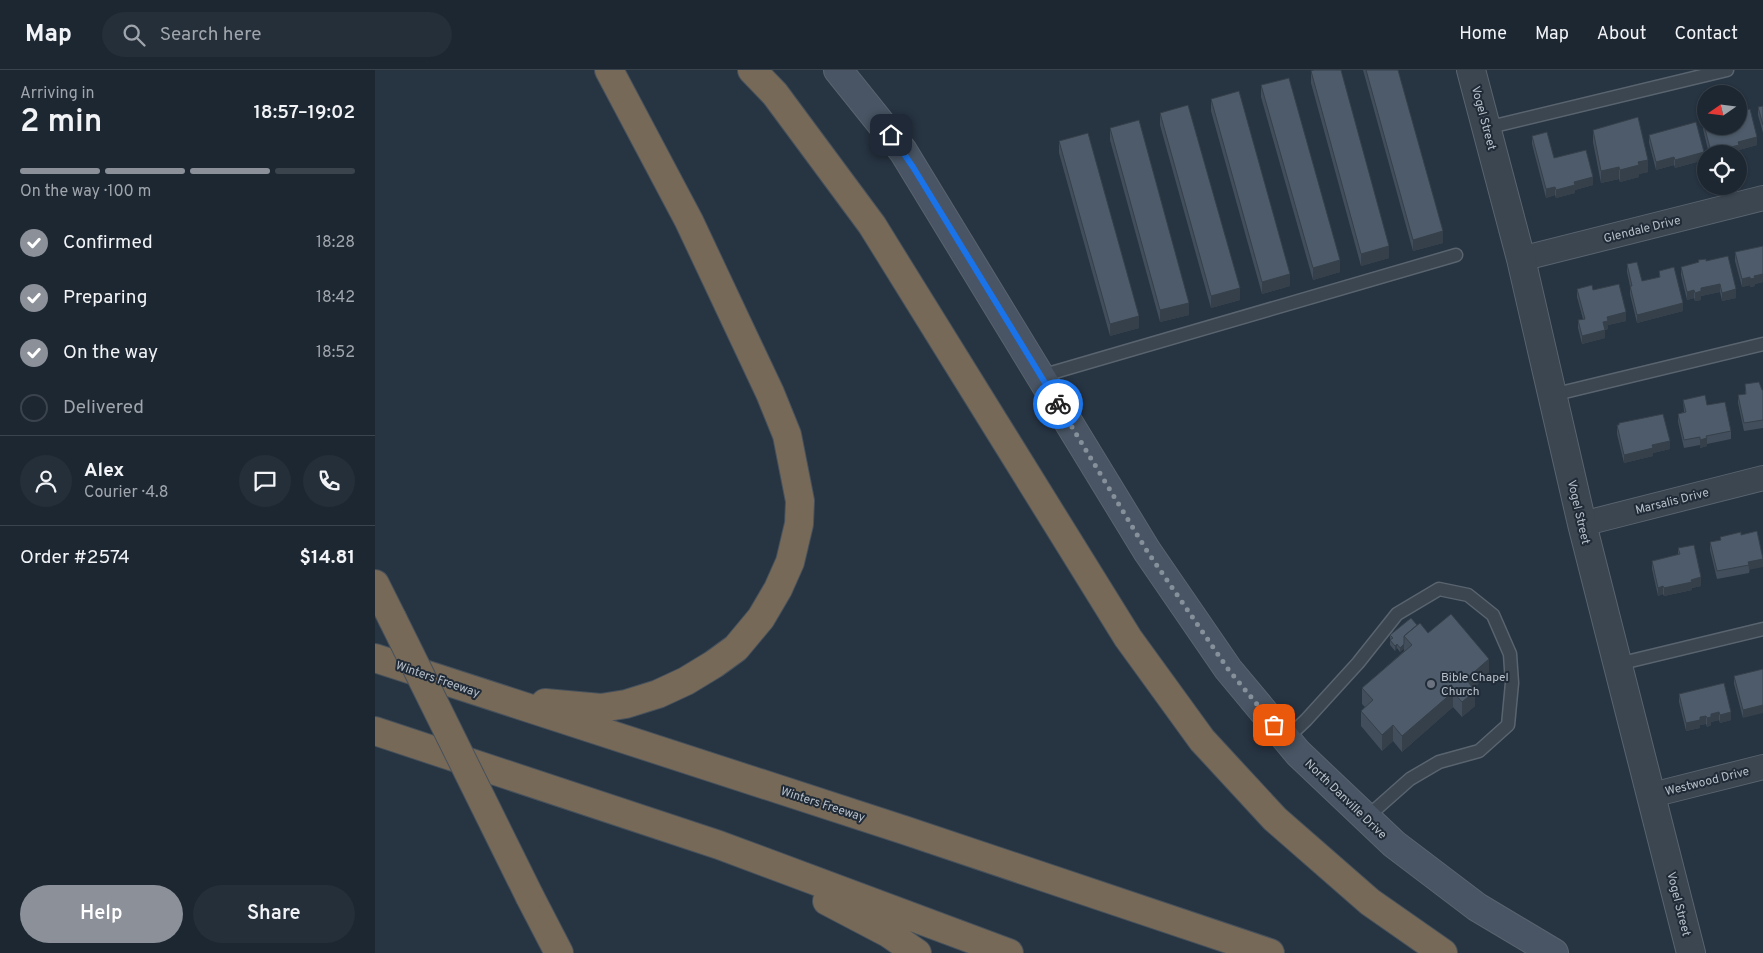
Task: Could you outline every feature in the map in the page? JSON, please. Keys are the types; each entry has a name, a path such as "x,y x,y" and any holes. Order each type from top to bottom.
{"highway":[{"path":"495,698 601,708 626,704 658,694 686,681 737,648 761,618 778,589 790,562 799,524 800,500 787,435 770,393 689,221 609,70"},
{"path":"752,70 775,94 872,225 1128,638 1202,740 1275,819 1370,902 1443,953"},
{"path":"375,584 559,953"},
{"name":"Winters Freeway","path":"375,658 885,824 1270,953"},
{"path":"375,731 719,845 1009,953"},
{"path":"719,845 889,933 917,953"}],"main road":[{"name":"North Danville Drive","path":"839,70 903,151 1147,551 1228,669 1298,753 1394,844 1477,907 1554,953"}],"street":[{"name":"Vogel Street","path":"1471,70 1521,259 1582,524 1691,953"},
{"name":"Glendale Drive","path":"1521,259 1763,198"},
{"name":"Marsalis Drive","path":"1582,524 1763,478"},
{"name":"Westwood Drive","path":"1652,795 1763,767"}],"lane":[{"path":"1486,128 1727,70"},
{"path":"1041,376 1456,255"},
{"path":"1552,395 1763,344"},
{"path":"1286,739 1345,677 1397,614 1439,589 1468,595 1493,615 1510,654 1512,683 1508,725 1479,751 1439,762 1410,779 1366,818"},
{"path":"1618,664 1763,629"}],"building":[{"path":"1341,70 1389,246 1361,254 1311,71"},
{"path":"1366,70 1398,70 1443,231 1413,240"},
{"path":"1289,78 1340,260 1313,268 1261,85"},
{"path":"1239,91 1290,274 1262,282 1211,99"},
{"path":"1188,105 1240,288 1211,296 1160,113"},
{"path":"1763,106 1763,125 1758,107"},
{"path":"1750,109 1757,137 1738,142 1739,145 1709,145 1707,135 1747,135 1747,110"},
{"path":"1638,117 1648,160 1638,162 1639,165 1620,170 1619,167 1601,171 1593,130"},
{"path":"1139,120 1189,303 1160,310 1110,128"},
{"path":"1696,122 1697,135 1699,135 1702,145 1697,145 1697,154 1675,160 1674,157 1656,162 1649,135"},
{"path":"1547,132 1554,158 1586,150 1593,177 1574,182 1575,185 1556,190 1555,187 1546,189 1532,136"},
{"path":"1088,133 1139,316 1110,324 1059,141"},
{"path":"1763,246 1763,274 1754,276 1755,278 1742,279 1735,252"},
{"path":"1728,256 1736,289 1722,293 1720,284 1701,288 1701,291 1695,293 1694,290 1687,292 1681,267 1699,262 1698,260 1706,259 1706,261"},
{"path":"1637,262 1642,281 1660,277 1659,271 1674,267 1683,303 1637,315 1627,264"},
{"path":"1619,284 1626,312 1607,317 1608,321 1603,322 1605,330 1582,336 1578,320 1585,319 1577,289 1592,285 1593,290"},
{"path":"1759,382 1763,390 1763,420 1744,423 1738,395 1746,394 1745,384"},
{"path":"1705,395 1707,405 1725,402 1731,431 1706,436 1707,438 1700,440 1700,437 1684,440 1678,414 1686,412 1683,400"},
{"path":"1663,414 1670,441 1652,445 1653,448 1624,455 1617,425"},
{"path":"1757,531 1763,559 1748,562 1749,565 1717,571 1710,542 1721,540 1720,537 1741,532 1741,535"},
{"path":"1694,545 1701,577 1691,580 1692,582 1658,588 1652,561 1680,554 1678,548"},
{"name":"Bible Chapel Church","path":"1451,614 1489,659 1466,679 1475,691 1462,702 1453,692 1402,736 1393,725 1382,735 1361,711 1373,700 1362,688 1412,645 1404,636 1420,623 1428,633"},
{"path":"1411,618 1417,625 1404,636 1404,644 1400,648 1397,644 1395,646 1390,640 1393,638 1390,635"},
{"path":"1763,669 1763,705 1743,710 1734,676"},
{"path":"1724,683 1731,712 1720,715 1719,712 1711,714 1711,717 1700,717 1700,720 1686,723 1679,694"}],"way so far":[{"path":"1058,404 1147,551 1228,669 1274,725"}],"place":[{"name":"Bible Chapel Church","path":"1431,684"}],"route":[{"path":"891,135 954,232 1058,404"}]}
